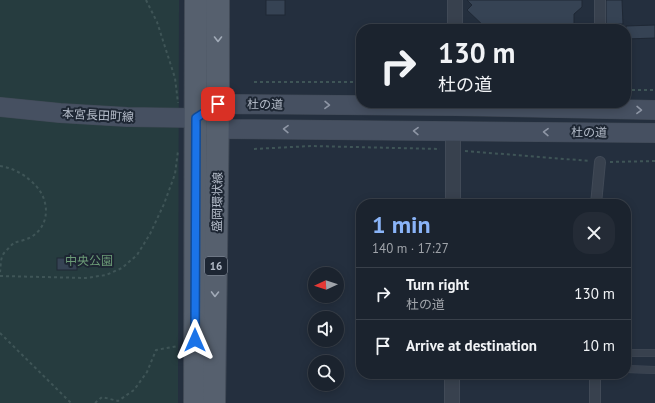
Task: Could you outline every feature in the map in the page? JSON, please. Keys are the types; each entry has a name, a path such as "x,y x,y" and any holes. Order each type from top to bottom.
{"main road":[{"name":"盛岡環状線","path":"195,403 188,118 196,0"},
{"name":"盛岡環状線","path":"214,403 218,0"},
{"path":"188,118 218,104"},
{"name":"杜の道","path":"218,104 356,104"},
{"name":"本宮長田町線","path":"0,108 60,114 188,118"},
{"name":"杜の道","path":"588,108 655,110"},
{"name":"杜の道","path":"188,118 217,128 655,133"}],"street":[{"path":"455,0 455,24"},
{"path":"600,0 600,24"},
{"path":"453,131 453,199"},
{"path":"596,199 600,162"},
{"path":"452,379 452,403"},
{"path":"595,379 595,403"}],"lane":[{"path":"631,353 655,353"},
{"path":"631,369 655,370"}],"path":[{"path":"146,0 157,22 188,118"},
{"path":"254,82 356,82"},
{"path":"631,90 655,90"},
{"path":"0,276 86,278 106,275 122,268 137,255 150,234 164,204 175,174 178,148"},
{"path":"0,166 8,167 29,179 42,193 46,205 46,216 42,225 32,236 14,243 4,252 0,272"},
{"path":"0,333 71,403"},
{"path":"95,403 102,398 118,402 134,390 147,372 156,350 178,346"}],"green space":[{"name":"中央公園","path":"0,0 179,0 178,403 0,403"}],"building":[{"path":"266,0 285,0 285,15 266,15"},
{"path":"467,0 582,0 582,7 574,14 574,24 482,24 467,10 472,5"},
{"path":"606,0 622,0 623,24 606,24"},
{"path":"655,25 655,38 631,39 631,26"},
{"path":"57,258 77,258 77,270 57,270"}],"route":[{"path":"195,340 196,118 218,104"}]}
